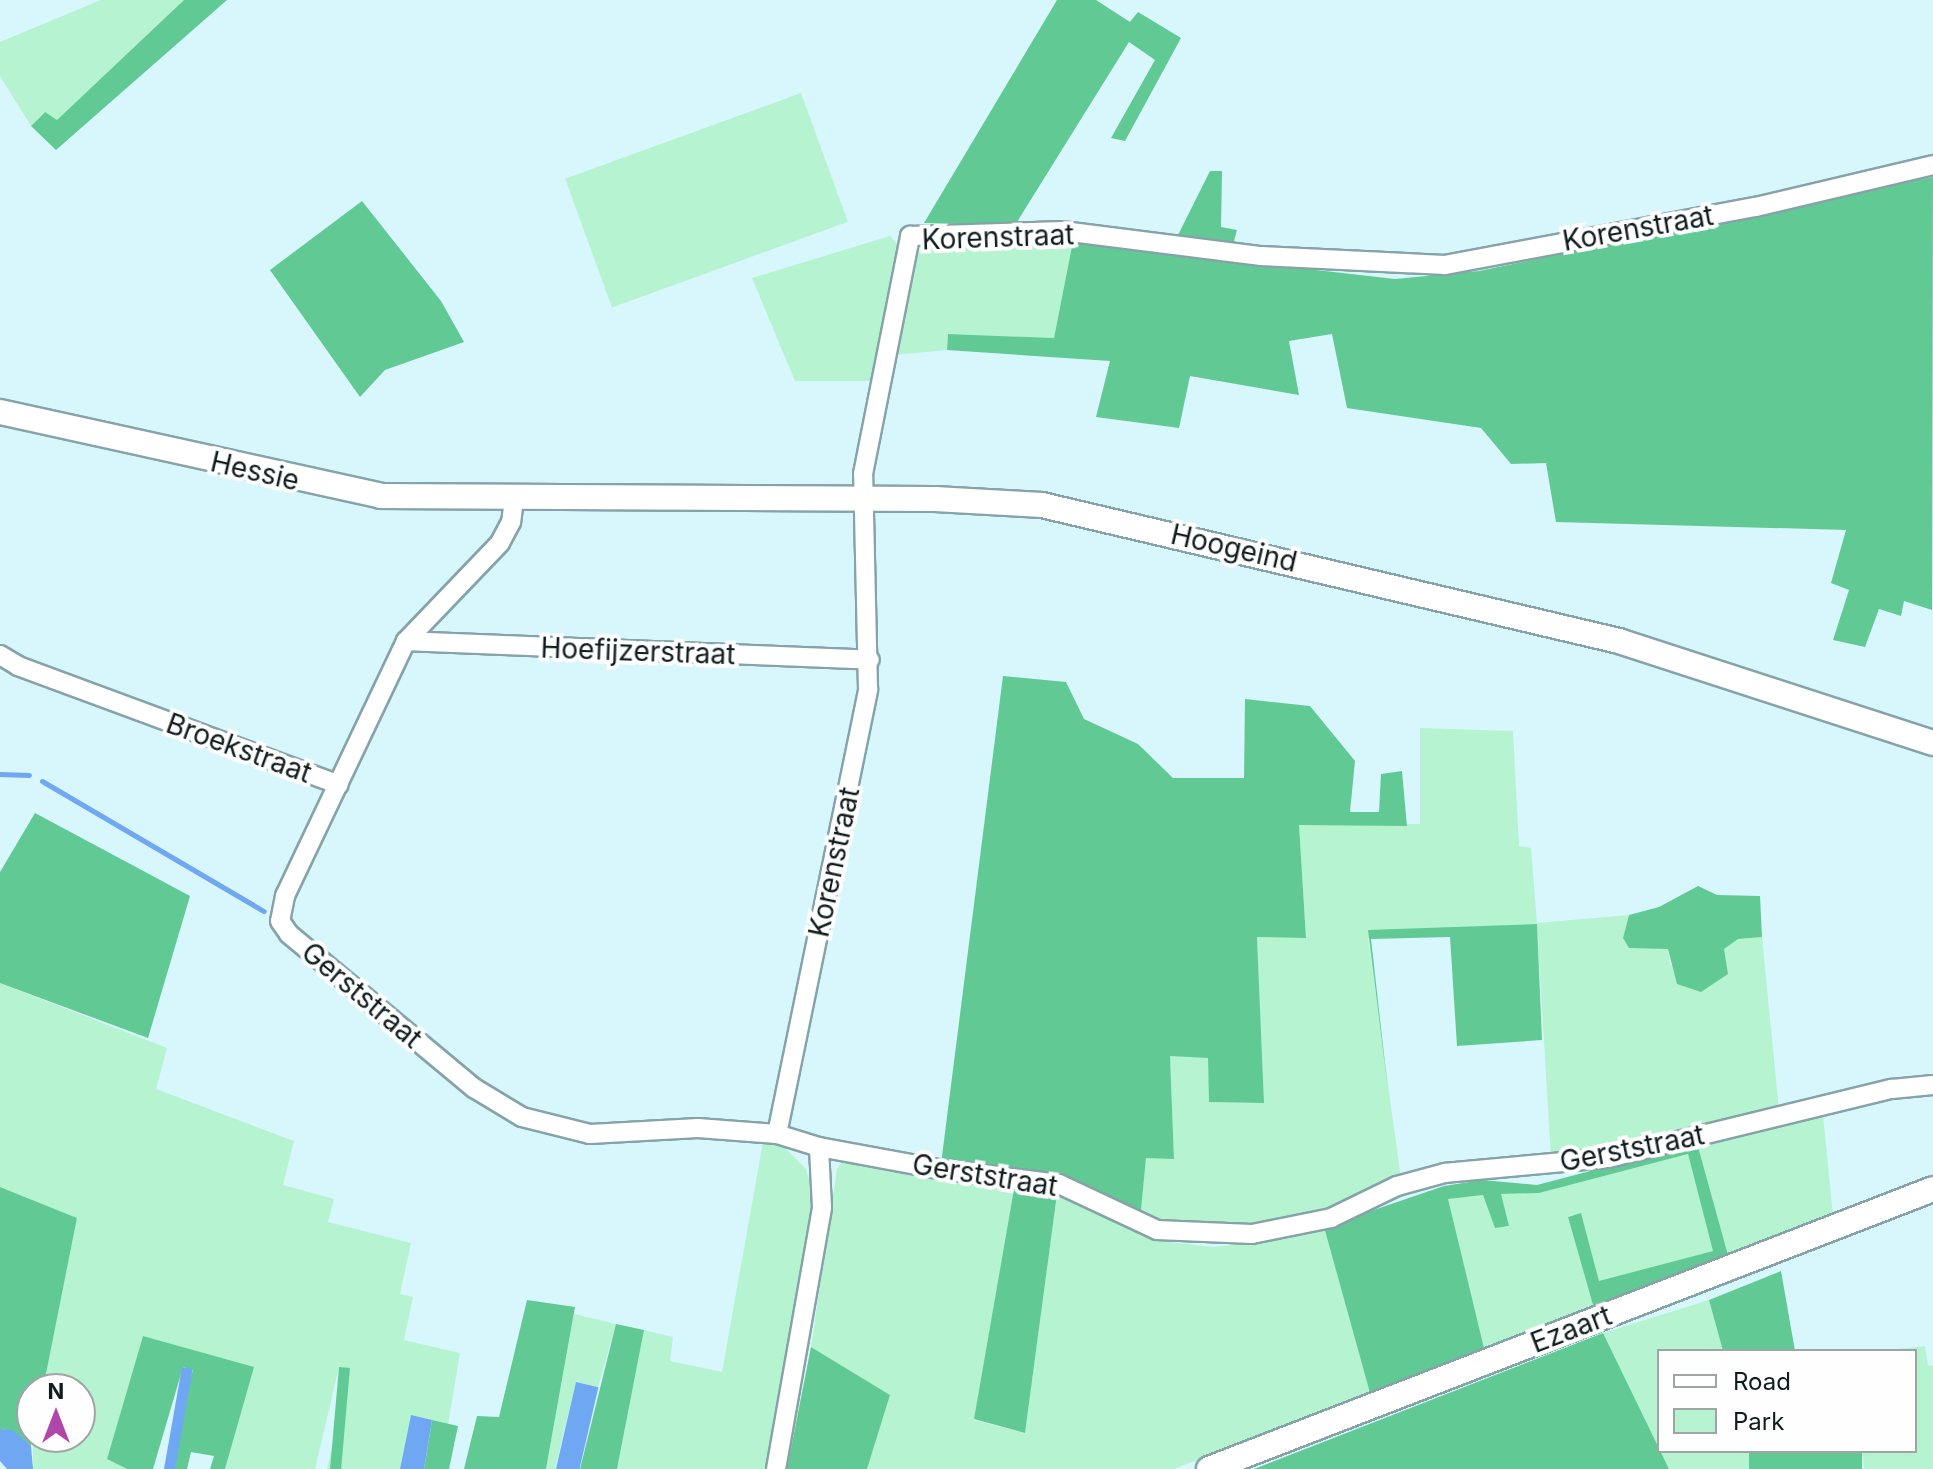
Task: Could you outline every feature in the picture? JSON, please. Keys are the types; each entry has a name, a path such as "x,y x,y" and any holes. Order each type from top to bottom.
{"street":[{"name":"Korenstraat","path":"777,1134 863,720 870,660 863,474 910,236 1063,231 1274,258 1445,265 1756,207 1933,165"},
{"name":"Hessie","path":"0,412 351,493 514,499"},
{"name":"Hoogeind","path":"514,499 1006,501 1145,527 1619,641 1933,743"},
{"name":"Broekstraat","path":"2,658 339,785 406,641 500,543 511,522 514,499"},
{"name":"Hoefijzerstraat","path":"406,641 870,660"},
{"name":"Gerststraat","path":"339,785 285,896 280,921 289,934 474,1088 522,1117 590,1134 698,1128 777,1134 819,1147 1059,1184 1157,1230 1252,1234 1331,1218 1397,1186 1445,1173 1608,1158 1892,1089 1933,1085"},
{"path":"776,1469 822,1207 819,1147"},
{"name":"Ezaart","path":"1209,1469 1933,1189"}],"green space":[{"path":"101,0 184,0 57,120 44,112 31,126 0,76 0,42"},
{"path":"184,0 227,0 56,150 31,126 45,112 57,120"},
{"path":"1057,0 1096,0 1130,22 1138,12 1181,38 1125,141 1111,138 1155,60 1129,42 1015,225 924,223"},
{"path":"801,93 848,222 612,308 565,179"},
{"path":"1210,171 1222,171 1221,227 1237,230 1229,260 1395,279 1479,271 1933,177 1932,610 1904,601 1901,616 1879,609 1865,647 1833,640 1849,590 1831,583 1846,530 1556,522 1546,463 1511,464 1481,428 1347,408 1332,334 1289,341 1299,395 1190,376 1179,428 1096,417 1110,361 947,350 948,334 1054,338 1074,236 1175,241"},
{"path":"362,201 441,301 464,342 385,370 360,397 270,270"},
{"path":"890,236 898,245 875,381 795,381 752,278"},
{"path":"1074,236 1054,338 948,334 947,350 894,355 909,263 927,244"},
{"path":"1003,676 1066,682 1084,719 1138,744 1173,778 1244,778 1245,699 1310,706 1355,761 1350,812 1379,812 1381,774 1402,771 1407,826 1299,825 1306,938 1257,937 1264,1103 1209,1102 1208,1058 1170,1056 1174,1159 1146,1158 1141,1210 1059,1177 941,1164"},
{"path":"1420,728 1513,731 1519,846 1531,848 1537,923 1629,915 1623,938 1668,948 1670,965 1724,949 1737,939 1762,937 1779,1110 1637,1145 1551,1159 1537,924 1368,938 1401,1179 1318,1215 1250,1229 1154,1221 1141,1210 1146,1158 1174,1158 1170,1056 1208,1057 1210,1102 1264,1103 1257,937 1306,938 1299,825 1420,824"},
{"path":"35,813 190,896 148,1038 0,983 0,872"},
{"path":"1698,886 1717,895 1760,896 1762,937 1738,939 1724,949 1728,974 1701,992 1677,984 1668,949 1629,948 1623,938 1629,915 1659,907"},
{"path":"1537,924 1542,1040 1457,1046 1450,937 1371,939 1388,1090 1368,930"},
{"path":"0,983 167,1048 156,1089 294,1141 283,1185 334,1199 328,1222 411,1243 400,1294 413,1297 404,1340 460,1353 448,1424 411,1415 400,1469 327,1469 350,1369 339,1367 315,1469 225,1469 253,1367 143,1336 107,1459 127,1469 33,1469 33,1453 96,1453 96,1373 46,1373 77,1218 0,1187"},
{"path":"1823,1115 1833,1216 1728,1255 1697,1143"},
{"path":"763,1142 785,1148 806,1169 815,1201 768,1469 617,1469 644,1330 673,1337 670,1361 722,1372"},
{"path":"1697,1143 1728,1255 1593,1305 1568,1217 1581,1213 1599,1281 1713,1251 1688,1154 1539,1193 1501,1194 1509,1226 1495,1228 1483,1195 1448,1199 1484,1348 1370,1393 1324,1227 1444,1186 1482,1180 1537,1185"},
{"path":"1688,1154 1714,1251 1599,1282 1581,1214 1568,1216 1593,1305 1484,1348 1447,1199 1483,1195 1495,1227 1508,1227 1500,1194 1539,1193"},
{"path":"845,1158 1014,1189 974,1420 1025,1433 1057,1194 1161,1241 1212,1247 1246,1244 1324,1227 1370,1393 1174,1469 867,1469 890,1395 811,1347 837,1169"},
{"path":"0,1187 77,1218 46,1373 16,1373 16,1434 0,1429"},
{"path":"1014,1189 1057,1194 1025,1433 974,1419"},
{"path":"1781,1271 1795,1349 1722,1349 1709,1300"},
{"path":"527,1300 575,1307 546,1469 464,1469 477,1416 499,1417"},
{"path":"1709,1300 1722,1349 1657,1349 1657,1445 1603,1333"},
{"path":"574,1314 616,1324 598,1387 576,1382 555,1469 546,1469"},
{"path":"616,1324 644,1330 617,1469 580,1469"},
{"path":"1603,1333 1657,1444 1657,1453 1661,1453 1669,1469 1254,1469"},
{"path":"143,1336 254,1367 225,1469 210,1469 214,1456 191,1452 187,1469 165,1469 193,1370 183,1367 153,1469 127,1469 107,1459"},
{"path":"1925,1346 1928,1365 1933,1366 1933,1469 1864,1469 1862,1453 1917,1453 1917,1349 1899,1349"},
{"path":"811,1347 890,1395 867,1469 787,1469"},
{"path":"339,1367 350,1368 341,1469 330,1469"},
{"path":"432,1420 458,1426 449,1469 424,1469"},
{"path":"1661,1453 1750,1453 1754,1469 1669,1469"},
{"path":"1749,1453 1862,1453 1862,1469 1749,1469"}],"water":[{"path":"182,1367 193,1369 175,1469 164,1469"},
{"path":"576,1382 598,1387 580,1469 556,1469"},
{"path":"411,1415 432,1420 424,1469 400,1469"},
{"path":"0,1429 13,1430 16,1433 16,1453 32,1453 33,1469 7,1469 0,1461"}],"waterway":[{"path":"0,774 29,775"},
{"path":"42,781 264,911"}]}
